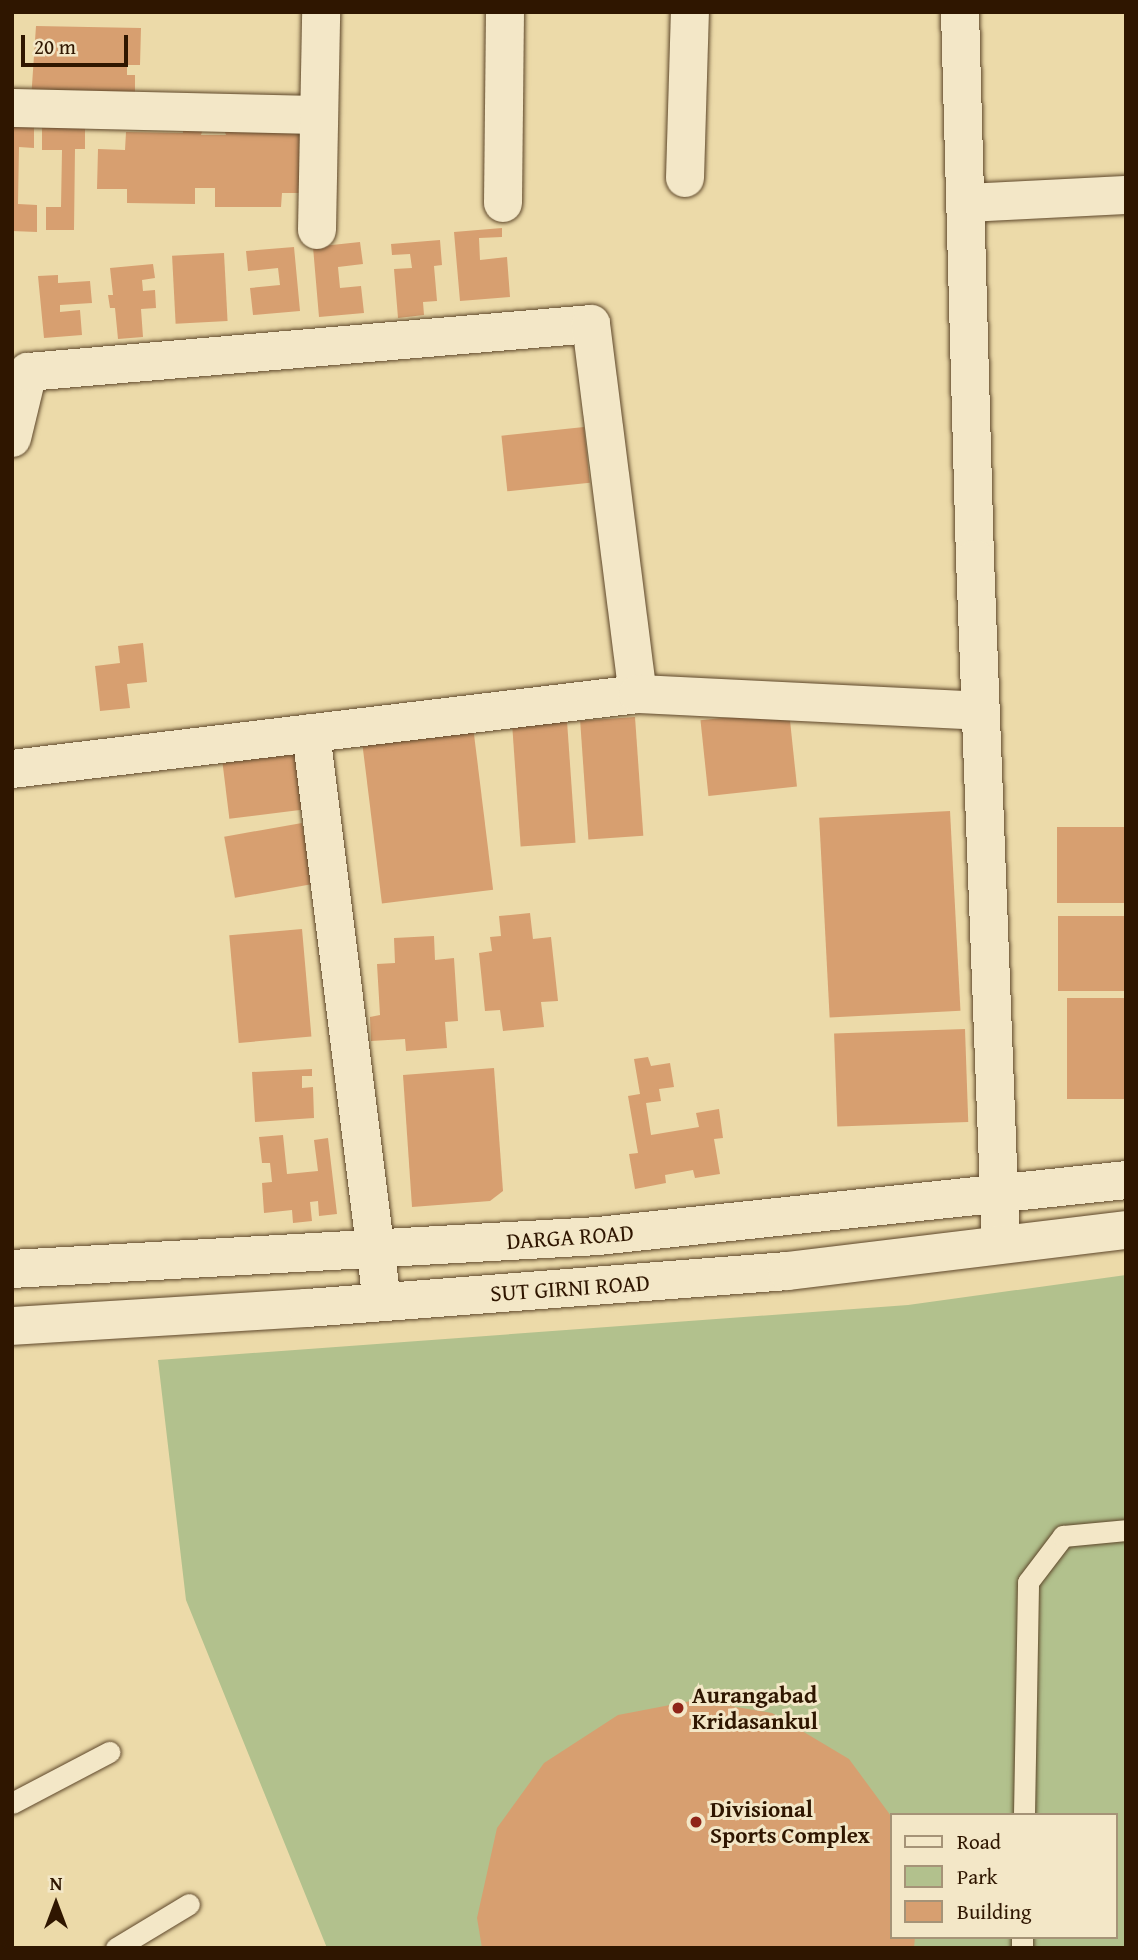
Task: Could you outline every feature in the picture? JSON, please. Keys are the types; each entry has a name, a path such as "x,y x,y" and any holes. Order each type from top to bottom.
{"street":[{"path":"317,230 321,12"},
{"path":"503,203 505,12"},
{"path":"685,178 690,12"},
{"path":"960,12 981,711 1001,1245"},
{"path":"12,108 319,115"},
{"path":"966,203 1126,195"},
{"path":"12,438 29,372 592,324 638,694"},
{"path":"12,769 638,694 981,711"},
{"path":"311,733 382,1302"},
{"name":"DARGA ROAD","path":"12,1269 375,1251 598,1236 1126,1180"},
{"name":"SUT GIRNI ROAD","path":"12,1326 382,1302 788,1271 1126,1230"}],"lane":[{"path":"1024,1813 1028,1582 1063,1536 1126,1530"},
{"path":"12,1803 109,1752"},
{"path":"116,1948 190,1905"}],"green space":[{"name":"Aurangabad Kridasankul","path":"1126,1275 1126,1948 327,1948 186,1600 158,1360 908,1305"}],"building":[{"path":"36,26 141,28 140,65 127,65 127,75 135,75 135,103 31,100"},
{"path":"42,123 85,123 85,149 75,149 74,230 46,230 46,207 61,207 62,150 42,150"},
{"path":"12,124 34,125 34,148 19,147 18,204 37,205 37,232 12,231"},
{"path":"183,125 204,125 201,135 226,135 224,129 300,130 299,193 282,193 281,207 215,207 215,188 195,188 195,204 127,203 127,189 97,189 98,149 125,150 126,132 183,133"},
{"path":"502,228 502,237 479,238 480,260 507,257 510,297 460,301 454,232"},
{"path":"440,240 442,265 434,266 437,301 423,302 424,315 398,318 394,269 412,268 410,254 392,255 391,244"},
{"path":"360,242 363,264 338,267 340,288 361,286 364,313 319,317 313,247"},
{"path":"294,247 300,311 253,315 250,288 280,285 278,268 248,271 246,251"},
{"path":"224,253 228,321 176,324 172,256"},
{"path":"153,264 155,278 142,280 143,291 155,290 156,308 141,309 143,337 118,339 115,308 110,308 108,295 113,295 110,268"},
{"path":"58,275 58,283 90,281 92,303 60,305 60,312 80,310 82,335 44,338 38,276"},
{"path":"584,427 590,483 507,491 501,436"},
{"path":"143,643 147,682 127,684 130,708 100,711 95,666 120,663 118,646"},
{"path":"789,711 797,787 708,796 700,720"},
{"path":"635,717 643,836 588,840 580,721"},
{"path":"567,721 576,843 521,847 512,725"},
{"path":"473,726 493,890 382,903 362,740"},
{"path":"297,754 304,810 229,819 223,763"},
{"path":"950,811 960,1011 830,1018 819,818"},
{"path":"302,823 313,884 235,898 224,837"},
{"path":"1057,827 1126,827 1126,903 1057,903"},
{"path":"530,913 533,939 551,937 558,1001 541,1002 544,1027 503,1031 500,1010 485,1011 479,953 492,951 490,937 501,936 499,916"},
{"path":"1058,916 1126,916 1126,991 1058,991"},
{"path":"302,929 311,1037 239,1043 229,935"},
{"path":"434,936 435,960 454,958 458,1021 445,1022 447,1048 406,1051 405,1039 371,1041 370,1017 380,1015 377,964 395,963 394,938"},
{"path":"1067,998 1126,998 1126,1099 1067,1099"},
{"path":"965,1029 968,1122 837,1127 834,1034"},
{"path":"648,1057 651,1066 670,1063 674,1087 659,1089 661,1101 646,1103 651,1135 699,1127 696,1113 719,1109 723,1138 714,1139 720,1174 695,1178 693,1170 665,1175 666,1183 635,1189 629,1154 638,1153 628,1096 640,1094 634,1059"},
{"path":"494,1068 503,1191 490,1201 412,1207 403,1075"},
{"path":"312,1069 312,1076 302,1076 302,1088 313,1087 314,1118 255,1122 252,1072"},
{"path":"283,1135 287,1174 318,1171 314,1140 328,1138 337,1214 319,1216 318,1201 310,1202 312,1221 293,1223 292,1210 264,1213 262,1183 272,1182 270,1163 262,1163 259,1137"},
{"name":"Divisional Sports Complex","path":"696,1700 772,1713 849,1759 890,1815 890,1939 915,1939 914,1948 482,1948 477,1918 497,1828 544,1763 618,1715"}],"place":[{"name":"Aurangabad Kridasankul","path":"678,1708"},
{"name":"Divisional Sports Complex","path":"696,1822"}]}
